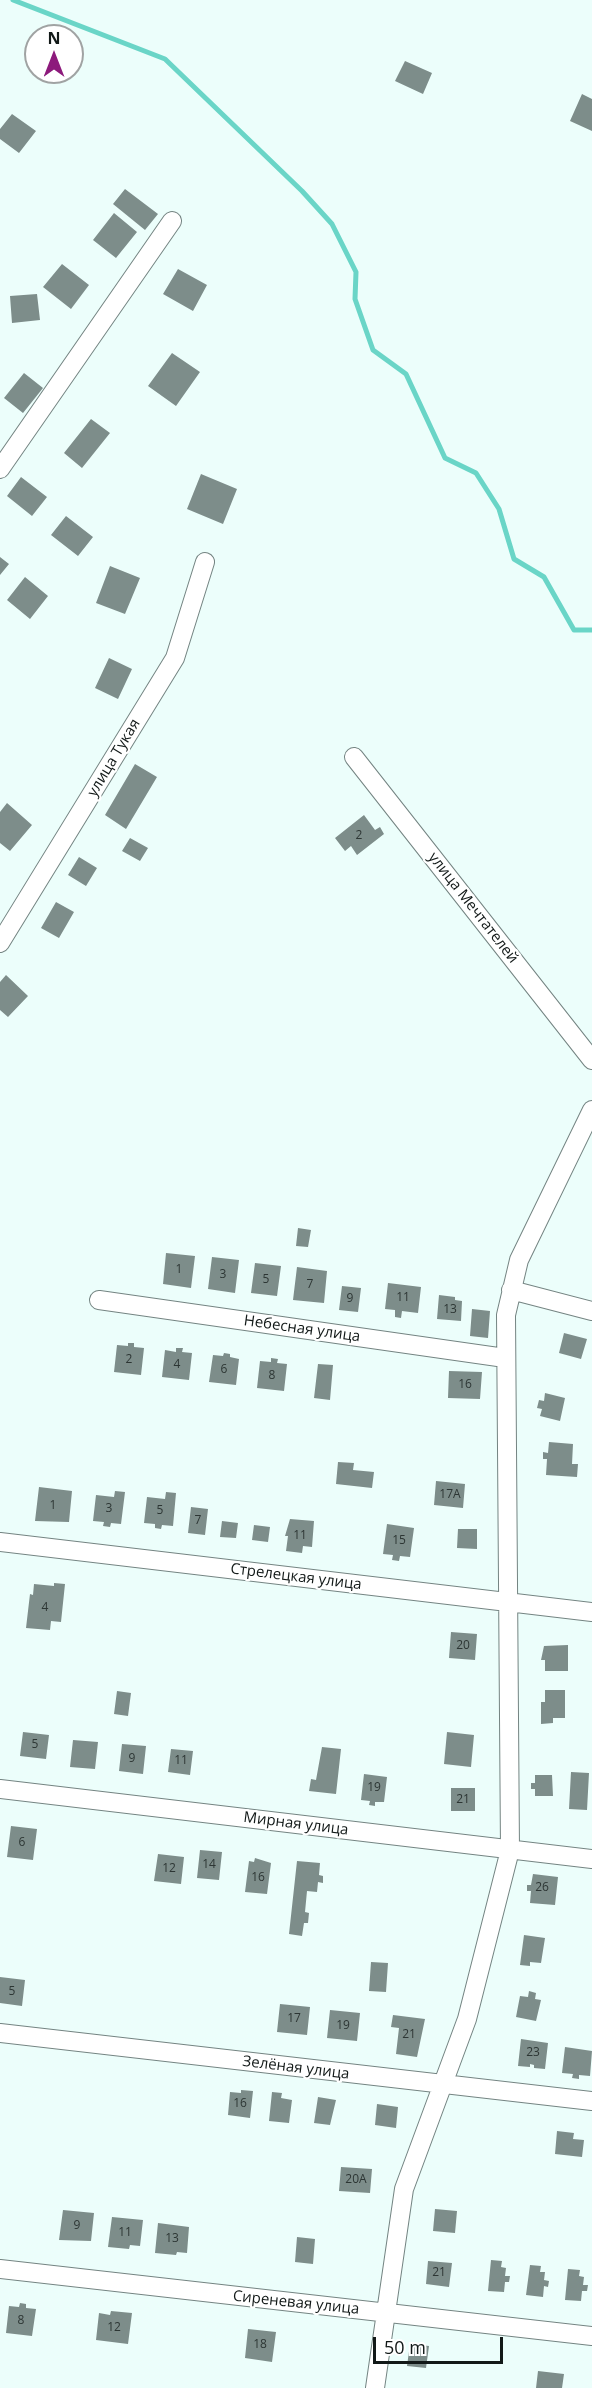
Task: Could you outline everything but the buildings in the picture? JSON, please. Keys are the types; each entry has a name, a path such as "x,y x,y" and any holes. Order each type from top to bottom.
{"street":[{"path":"0,468 172,221"},
{"name":"улица Тукая","path":"0,943 175,658 205,562"},
{"name":"улица Мечтателей","path":"354,757 592,1060"},
{"path":"375,2388 384,2313 404,2189 467,2019 510,1850 510,1603 506,1315 519,1260 592,1110"},
{"path":"511,1290 592,1311"},
{"name":"Небесная улица","path":"99,1300 505,1358"},
{"name":"Стрелецкая улица","path":"0,1542 592,1612"},
{"name":"Мирная улица","path":"0,1789 592,1859"},
{"name":"Зелёная улица","path":"0,2033 592,2101"},
{"name":"Сиреневая улица","path":"0,2269 592,2336"}],"waterway":[{"path":"13,0 165,59 302,191 332,224 356,272 355,299 373,350 406,374 445,458 476,473 499,509 514,559 544,577 574,630 592,630"}]}
